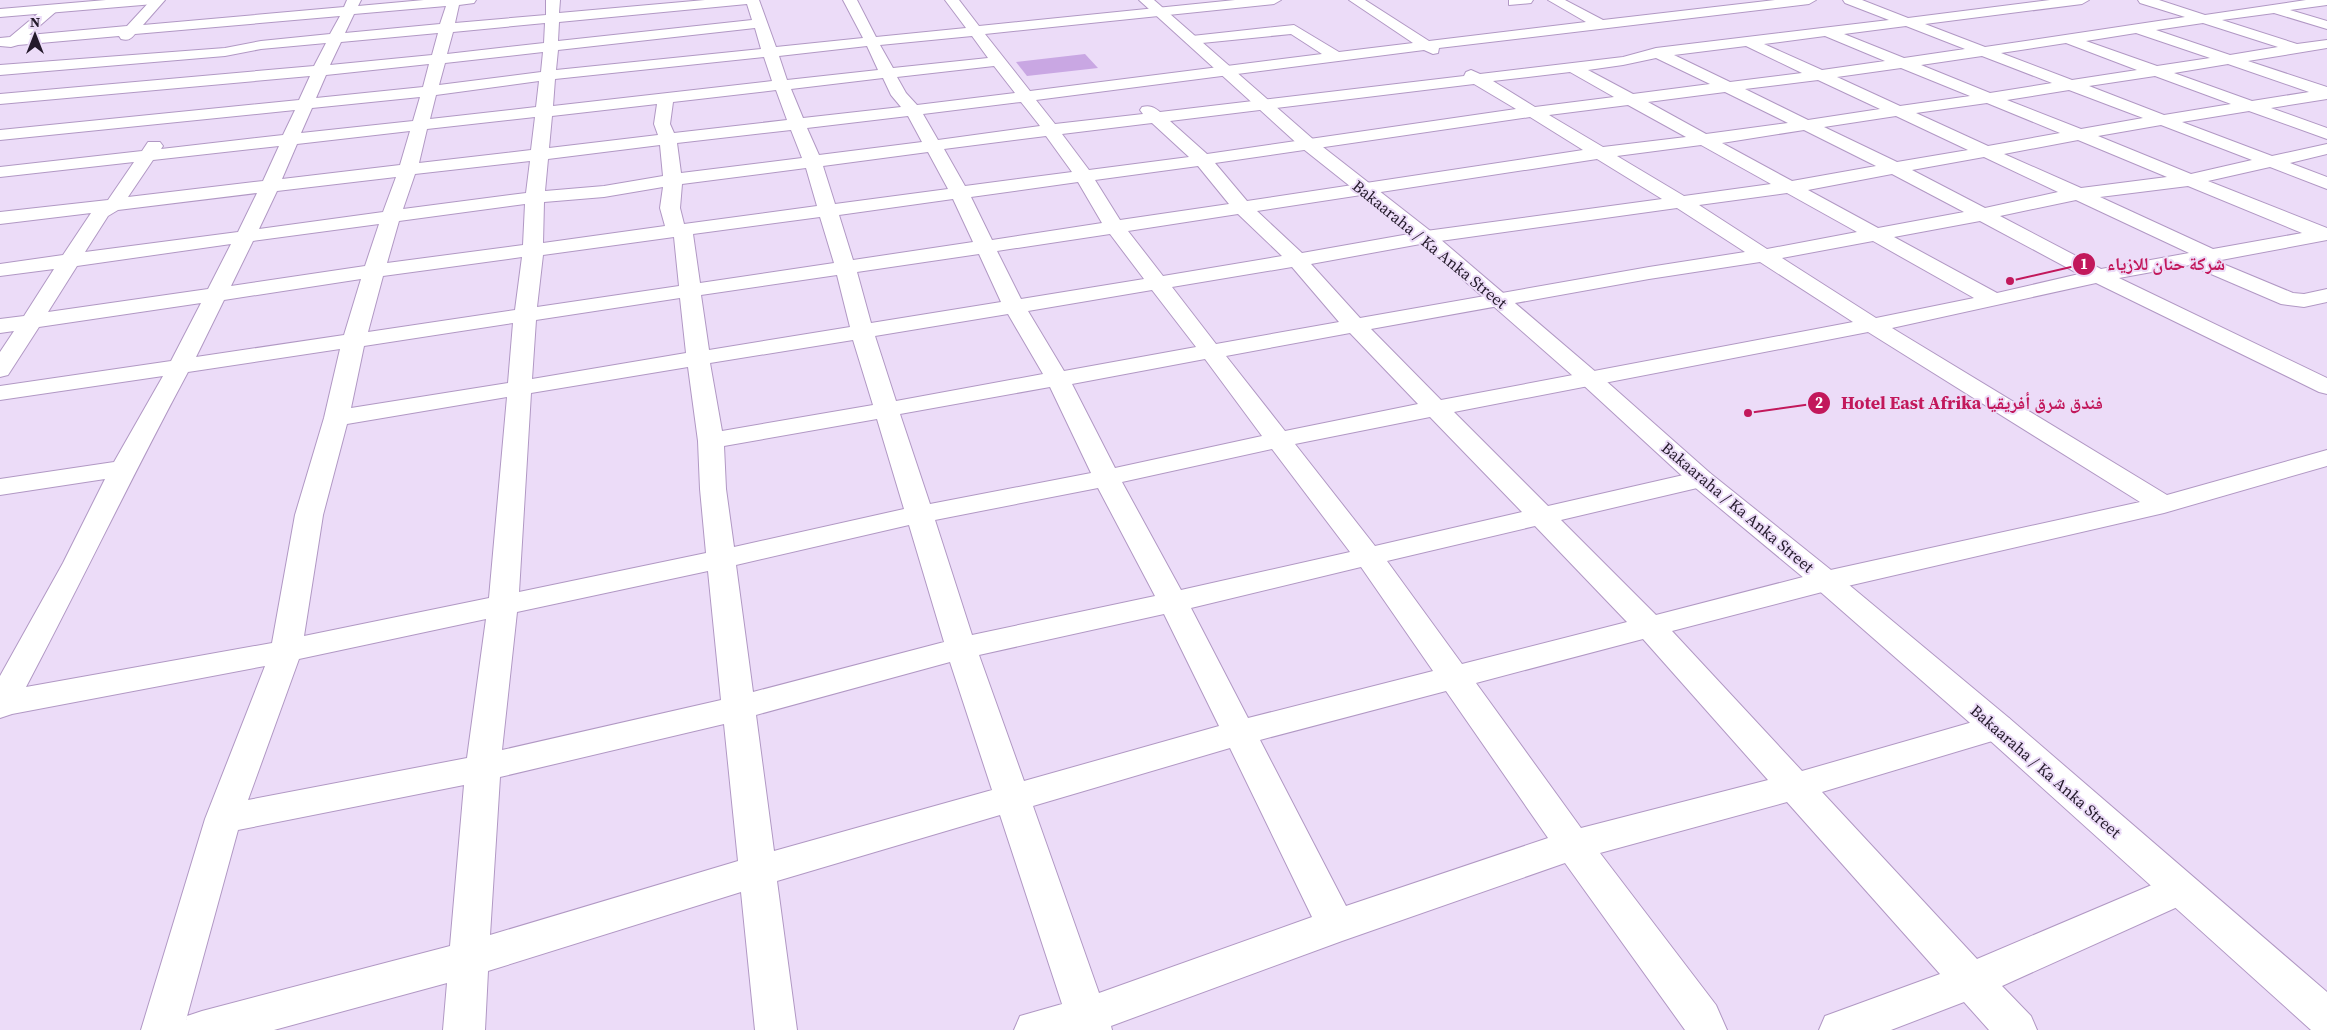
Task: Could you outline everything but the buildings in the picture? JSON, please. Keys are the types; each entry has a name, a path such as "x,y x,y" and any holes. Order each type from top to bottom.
{"street":[{"path":"0,13 91,0"},
{"path":"0,8 154,0"},
{"path":"3,174 158,0"},
{"path":"0,370 100,212 114,204 148,156 172,117 200,80 225,52 257,0"},
{"path":"7,41 244,20 351,6 459,0 445,28 408,170 390,216 376,271 354,340 336,418 309,515 286,651 223,819 162,1030"},
{"path":"850,0 899,95 913,110 959,192 1014,306 1081,423 1106,478 1173,602 1336,926"},
{"path":"952,0 1024,97 1052,130 1083,175 1114,226 1368,556 1573,845 1701,1019 1706,1030"},
{"path":"0,135 430,91 549,75 1066,22 1154,6 1274,0"},
{"path":"1356,0 1475,78 1679,201 1872,325 2164,505"},
{"path":"1555,0 1726,88 1896,169 1981,216 2098,276 2327,387"},
{"path":"1650,0 1898,110 2082,195 2203,258 2289,299 2304,301 2327,295"},
{"path":"0,218 1124,85 1683,15 1758,2 1809,0"},
{"path":"1850,0 2327,183"},
{"path":"1950,0 2019,23"},
{"path":"2145,0 2327,58"},
{"path":"2240,0 2327,25"},
{"path":"0,326 376,271 1203,160 1532,112 1901,64 2063,38 2327,1"},
{"path":"1758,2 1901,64 2326,234"},
{"path":"0,270 535,197 576,196 628,189 673,180 1052,130 1623,61 1657,53 1828,33 2054,2 2083,6"},
{"path":"0,54 7,41 56,4"},
{"path":"0,70 225,52 261,45 445,28 552,9 654,4 754,8"},
{"path":"654,4 655,34 661,64"},
{"path":"0,704 77,563 123,468 180,366 246,235 270,186 320,70 351,6"},
{"name":"Bakaaraha / Ka Anka Street","path":"1154,6 1308,144 1426,237 1589,378 1701,479 1826,581 1997,727 2327,1018"},
{"path":"1055,7 1066,22"},
{"path":"0,99 375,66 655,34 754,8"},
{"path":"754,8 796,124 813,163 845,266 862,331 960,648 1089,1023"},
{"path":"464,1030 483,768 503,604 526,314 534,250 535,197 549,75 552,9"},
{"path":"2110,20 2327,93"},
{"path":"1192,40 1294,29 1336,57"},
{"path":"2037,29 2327,134"},
{"path":"0,393 1362,188 1987,98 2327,44"},
{"path":"3,174 291,139 998,61"},
{"path":"1572,67 1994,300"},
{"path":"1124,85 1155,118 1203,160 1242,206 1297,260 1354,325 1541,518 1650,627 2016,1030"},
{"path":"336,418 1297,260 1426,237 1791,187 1896,169 1984,150 2327,93"},
{"path":"666,97 662,124 668,140 673,180 670,208 674,228 683,231"},
{"path":"711,441 1649,273 1765,256 1981,216 2082,195 2188,180 2327,149"},
{"path":"683,231 698,358 711,441 713,490 776,1030"},
{"path":"0,704 286,651 722,559 920,514 1106,478 1436,408 1589,378 1754,349 1994,300 2098,276 2326,234"},
{"path":"202,1030 470,959 757,871 1238,733 1452,676 1826,581 2164,505 2327,458"},
{"path":"0,487 123,468"},
{"path":"223,819 483,768 739,708 960,648 1173,602 1541,518 1701,479"},
{"path":"1035,1030 1089,1023 1336,926 1573,845 1796,786 1997,727"},
{"path":"1840,1030 1970,981 2180,890"}],"shaded area":[{"path":"1085,54 1098,68 1027,76 1016,62"}],"place":[{"name":"شركة حنان للازياء","path":"2010,281"},
{"name":"Hotel East Afrika فندق شرق أفريقيا","path":"1748,413"}]}
